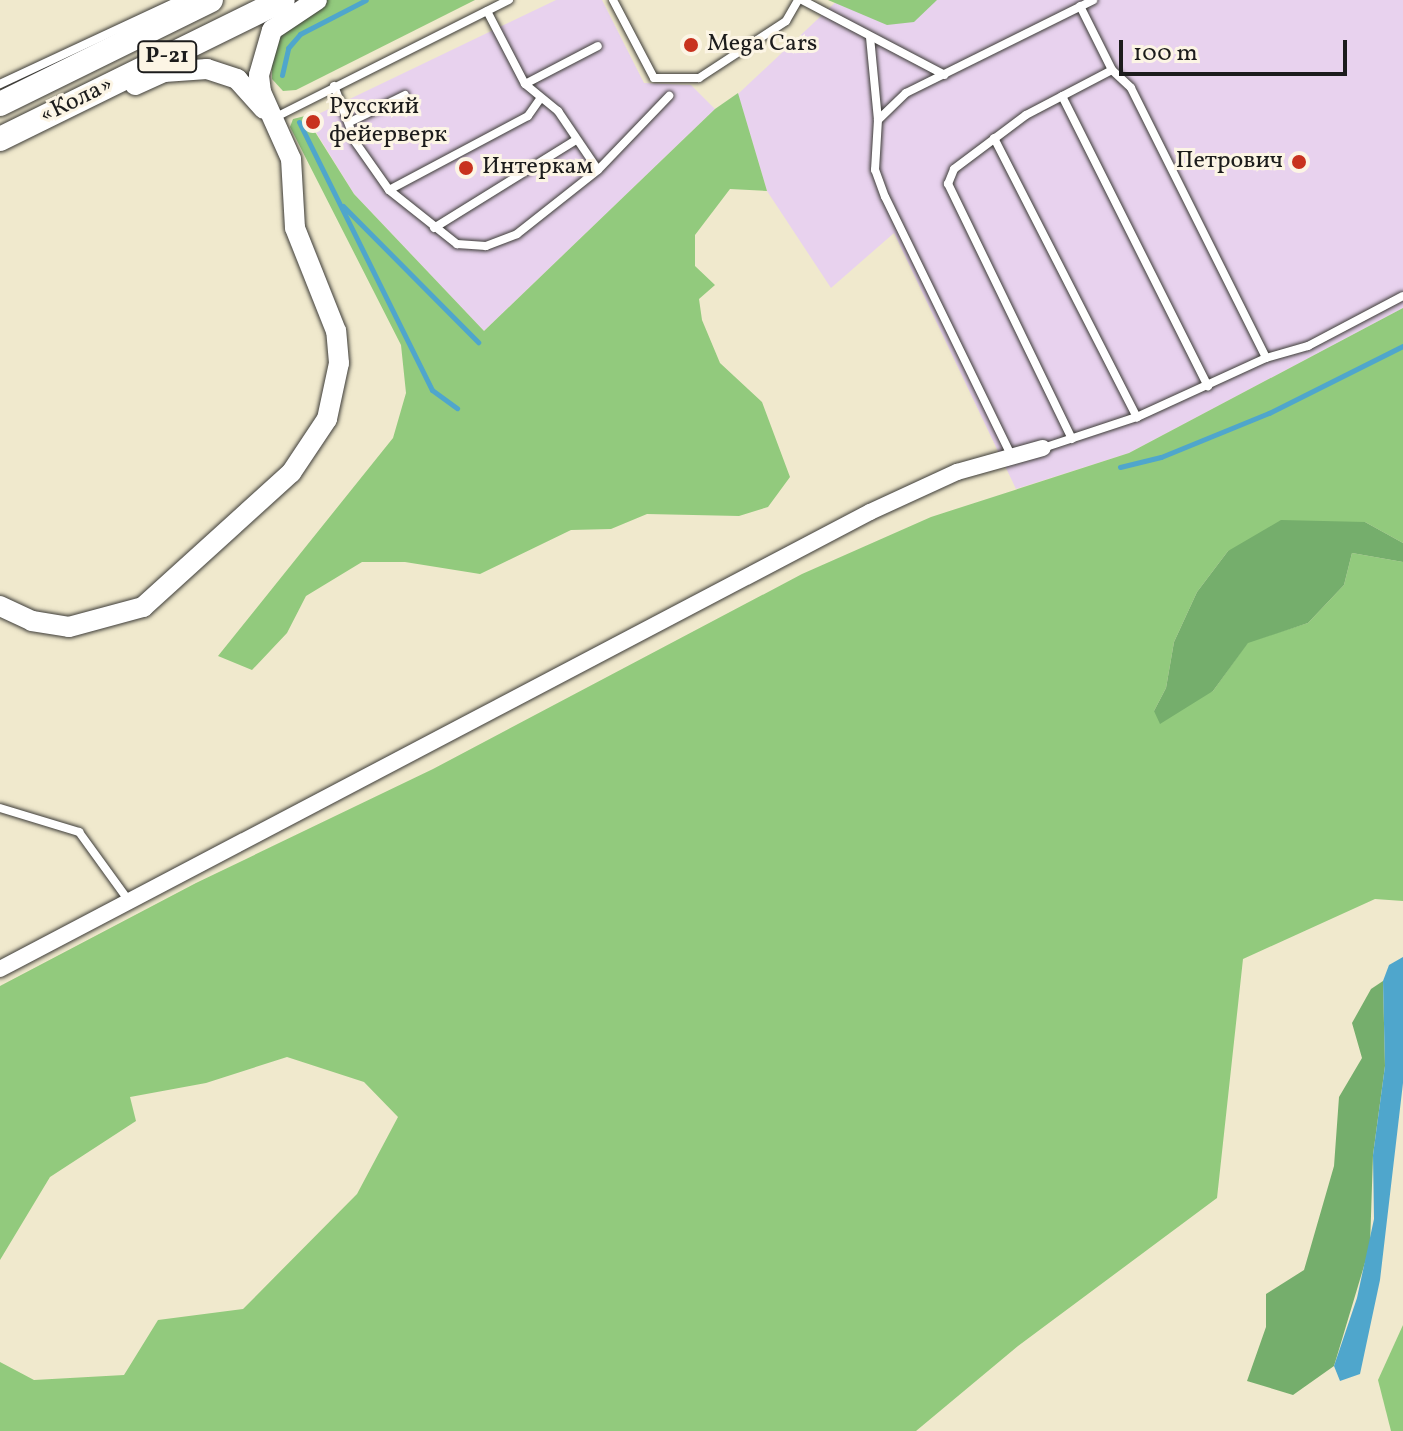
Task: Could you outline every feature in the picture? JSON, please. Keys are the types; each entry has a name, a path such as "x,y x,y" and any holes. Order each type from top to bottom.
{"main road":[{"name":"«Кола»","path":"0,104 211,0"},
{"name":"«Кола»","path":"0,139 283,0"}],"street":[{"path":"0,606 32,621 69,627 143,607 291,473 315,443 336,392 336,331 295,228 291,159 271,119 259,75 266,40 291,13 317,0"},
{"path":"51,114 71,115 164,72 193,68 237,79 271,119"},
{"path":"0,969 870,512 957,472 1043,448"}],"lane":[{"path":"0,84 180,0"},
{"path":"271,119 509,0"},
{"path":"613,0 654,78 699,78 786,21 800,0 945,75"},
{"path":"878,120 906,93 1093,0"},
{"path":"1080,6 1112,70 1131,88 1266,358"},
{"path":"487,11 525,84 539,100 558,111 598,170"},
{"path":"870,37 878,120 875,170 885,197 1011,455"},
{"path":"525,84 598,46"},
{"path":"1072,439 948,184 954,169 994,138 1062,96 1112,70"},
{"path":"0,76 14,77"},
{"path":"334,86 352,121 356,143 389,190 457,244 486,246 517,234 598,170 669,96"},
{"path":"352,121 405,95"},
{"path":"1062,96 1208,386"},
{"path":"389,190 528,116 539,100"},
{"path":"994,138 1137,417"},
{"path":"434,228 576,140"},
{"path":"1043,448 1137,417 1266,358 1308,346 1403,296"},
{"path":"0,808 79,832 129,901"}],"shaded area":[{"path":"556,0 602,0 644,83 691,85 715,109 484,331 354,194 308,119"},
{"path":"838,0 1403,0 1403,308 1129,453 1016,489 894,233 831,288 767,191 738,94"}],"green space":[{"path":"321,0 475,0 296,90 283,91 272,79 272,53 280,34"},
{"path":"828,0 937,0 914,22 887,25"},
{"path":"738,93 767,191 730,189 695,235 695,266 715,285 699,299 702,320 720,363 762,402 790,477 768,507 739,516 647,514 611,529 571,530 480,574 405,562 362,562 306,596 287,633 252,670 218,656 393,438 406,393 401,345 290,127 293,119 305,116 354,194 484,331 715,109"},
{"path":"1403,308 1403,543 1365,522 1228,551 1197,592 1174,642 1166,688 1154,711 1213,691 1248,642 1308,623 1344,585 1352,553 1403,562 1403,901 1375,899 1243,959 1217,1198 1018,1346 916,1431 0,1431 0,1362 34,1380 124,1375 158,1320 243,1309 357,1194 398,1117 364,1082 287,1057 206,1083 130,1097 136,1121 50,1177 0,1260 0,986 196,883 433,769 802,574 931,517 1129,453"},
{"path":"1281,520 1365,522 1403,543 1403,562 1352,553 1344,585 1308,623 1248,643 1213,691 1160,724 1154,711 1166,688 1174,642 1197,592 1228,551"},
{"path":"1383,981 1385,1066 1373,1155 1370,1246 1334,1366 1293,1395 1247,1381 1266,1327 1266,1294 1304,1270 1334,1166 1339,1097 1362,1058 1352,1023 1371,989"},
{"path":"1403,1325 1403,1431 1391,1431 1378,1380"}],"water":[{"path":"1403,957 1403,1083 1380,1280 1360,1374 1340,1381 1334,1366 1357,1298 1374,1219 1373,1155 1385,1066 1383,981 1389,965"}],"waterway":[{"path":"282,75 288,48 300,34 366,0"},
{"path":"299,122 432,390 457,408"},
{"path":"343,206 478,342"},
{"path":"1120,467 1161,457 1269,413 1403,346"}],"place":[{"name":"Mega Cars","path":"691,45"},
{"name":"Русский фейерверк","path":"313,122"},
{"name":"Петрович","path":"1299,162"},
{"name":"Интеркам","path":"466,168"}]}
